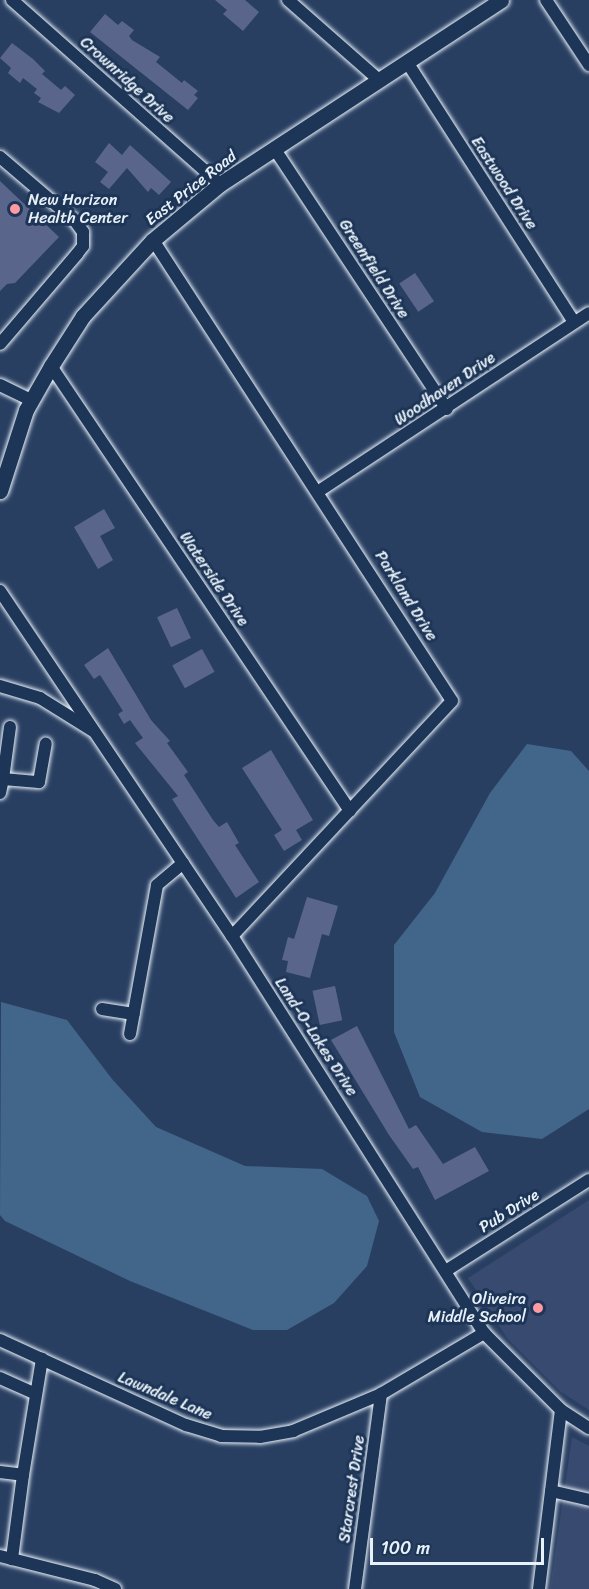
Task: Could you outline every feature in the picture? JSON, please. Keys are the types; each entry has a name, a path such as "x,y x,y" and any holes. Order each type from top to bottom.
{"main road":[{"name":"East Price Road","path":"0,491 12,446 32,400 51,366 83,316 153,240 220,184 501,0"}],"street":[{"name":"Crownridge Drive","path":"12,0 220,184"},
{"path":"288,0 378,79"},
{"path":"546,0 589,65"},
{"name":"Eastwood Drive","path":"407,62 574,322"},
{"name":"Greenfield Drive","path":"274,148 447,409"},
{"path":"0,157 75,221 82,232 82,246 77,254 0,344"},
{"name":"Parkland Drive","path":"153,240 319,491 453,701 232,936"},
{"name":"Woodhaven Drive","path":"319,491 447,409 589,313"},
{"name":"Waterside Drive","path":"51,366 350,811"},
{"path":"0,385 32,400"},
{"path":"0,591 99,735"},
{"name":"Land-O-Lakes Drive","path":"0,686 40,698 99,735 232,936 447,1270 484,1333 561,1410 589,1428"},
{"path":"0,793 10,727"},
{"path":"3,779 39,782 46,744"},
{"path":"130,1034 157,885 183,863"},
{"path":"102,1009 134,1014"},
{"name":"Pub Drive","path":"447,1270 589,1180"},
{"name":"Lawndale Lane","path":"0,1340 186,1425 221,1436 260,1437 293,1431 381,1394 484,1333"},
{"path":"42,1359 23,1475 6,1557 115,1589"},
{"path":"0,1378 36,1394"},
{"name":"Starcrest Drive","path":"355,1589 381,1394"},
{"path":"539,1589 561,1410"},
{"path":"0,1472 23,1475"},
{"path":"551,1491 589,1500"}],"shaded area":[{"path":"527,744 571,751 589,771 589,1109 542,1139 482,1132 420,1097 394,1032 394,945 435,893 490,793"},
{"path":"1,1002 67,1020 112,1079 156,1127 245,1166 322,1169 367,1196 379,1221 367,1266 334,1303 287,1330 253,1330 130,1281 5,1221 0,1215"},
{"name":"Oliveira Middle School","path":"589,1200 589,1410 561,1392 507,1338 468,1278"},
{"path":"572,1437 589,1446 589,1589 550,1589"}],"building":[{"path":"215,0 245,0 259,12 243,31 223,14 227,10"},
{"path":"105,14 118,25 122,21 134,30 129,36 132,40 160,57 156,62 182,83 184,80 198,91 194,95 198,98 188,110 90,32"},
{"path":"12,43 33,59 45,71 42,74 61,90 65,86 75,95 59,113 38,102 41,98 34,93 37,89 23,78 20,83 8,73 11,68 0,58"},
{"path":"109,143 122,155 130,145 171,182 159,195 151,188 148,192 127,168 109,189 100,182 108,172 95,162"},
{"name":"New Horizon Health Center","path":"0,181 59,237 15,283 7,284 0,291"},
{"path":"415,273 434,301 418,312 399,284"},
{"path":"104,509 115,528 100,536 113,560 98,569 74,527"},
{"path":"177,608 191,638 171,647 157,617"},
{"path":"108,648 151,720 170,741 167,743 188,772 184,775 213,820 219,827 227,822 239,843 235,845 259,882 236,898 172,799 178,796 135,743 143,738 130,720 124,724 118,714 123,711 100,675 94,679 84,665"},
{"path":"202,649 215,672 185,688 172,665"},
{"path":"271,750 313,820 296,830 302,840 284,851 274,835 282,830 242,768"},
{"path":"307,897 338,906 329,936 322,934 310,978 286,972 288,961 282,960 288,937 294,939"},
{"path":"335,986 342,1020 320,1025 313,991"},
{"path":"357,1026 409,1129 416,1125 443,1164 475,1147 489,1171 435,1200 418,1167 413,1169 389,1135 331,1040"}],"place":[{"name":"New Horizon Health Center","path":"15,209"},
{"name":"Oliveira Middle School","path":"538,1308"}]}
